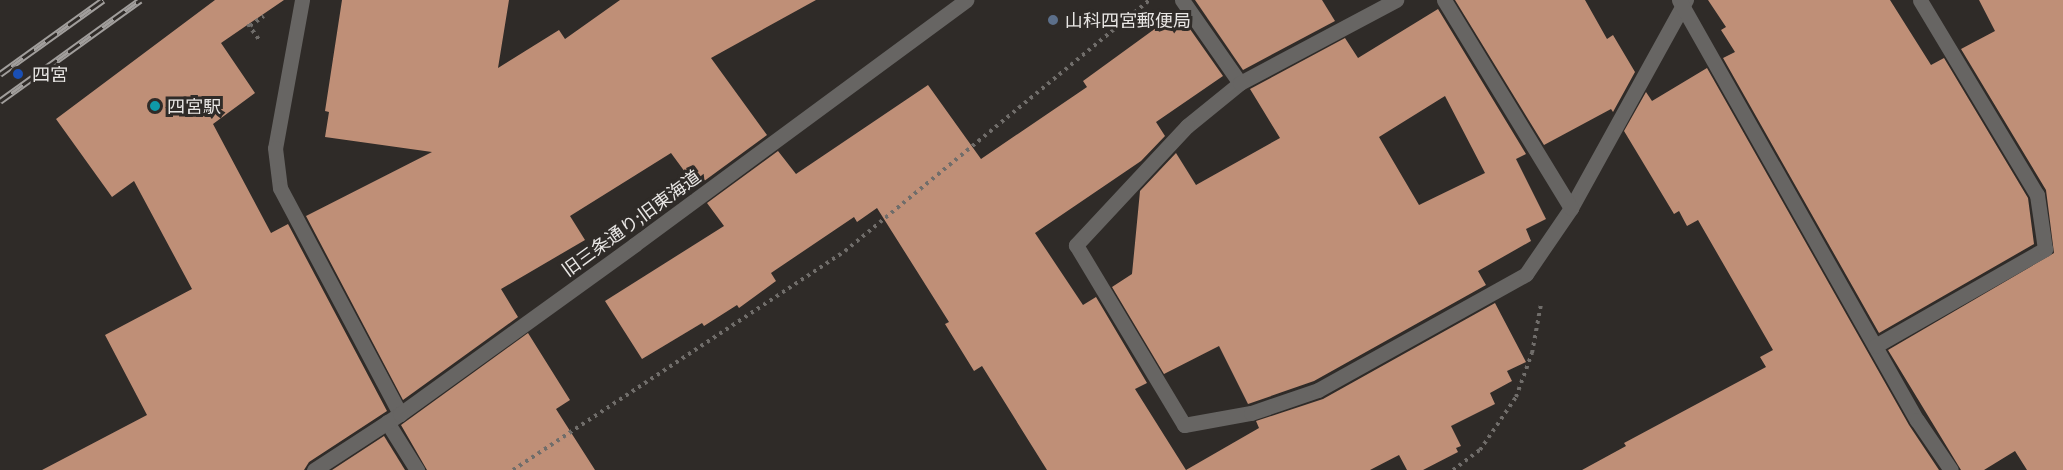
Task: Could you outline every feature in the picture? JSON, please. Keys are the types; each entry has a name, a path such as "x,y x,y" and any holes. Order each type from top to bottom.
{"street":[{"path":"302,0 274,148 280,188 417,470"},
{"name":"旧三条通り;旧東海道","path":"314,470 393,418 966,0"},
{"path":"1182,0 1240,83"},
{"path":"1396,0 1240,83 1187,126 1076,245 1184,425 1251,413 1318,390 1526,274 1571,208 1682,2"},
{"path":"1444,0 1571,208"},
{"path":"1875,346 2045,249 2037,195 1920,0"},
{"path":"1682,2 1875,346 1951,470"}],"path":[{"path":"513,470 845,251 1150,0"},
{"path":"1453,470 1480,450 1516,397 1532,353 1547,271 1542,250"}],"building":[{"path":"215,0 284,0 221,43 255,93 213,124 271,233 288,224 387,411 309,462 304,470 42,470 147,415 105,335 192,289 134,181 112,197 56,119"},
{"path":"342,0 509,0 498,68 559,30 565,39 620,0 816,0 711,58 767,135 696,187 671,153 570,216 585,240 501,289 518,317 403,400 306,216 432,152 325,137 329,112 325,111"},
{"path":"1195,0 1322,0 1335,21 1243,70"},
{"path":"1455,0 1585,0 1607,39 1613,35 1635,72 1613,112 1611,109 1544,145"},
{"path":"1708,0 1890,0 1931,65 1944,58 2028,198 2034,244 1879,333 1723,58 1735,52 1721,30 1726,27"},
{"path":"1979,0 2063,0 2063,470 2027,470 2015,451 1984,470 1961,470 1888,350 2054,253 2046,190 1961,49 1995,31"},
{"path":"1438,9 1526,154 1516,159 1546,219 1526,229 1531,241 1478,271 1486,285 1314,381 1248,404 1219,346 1164,374 1112,287 1132,274 1140,191 1176,153 1196,185 1280,138 1250,89 1345,38 1358,58","holes":["1445,96 1485,173 1419,205 1379,137"]},
{"path":"1178,12 1223,76 1156,122 1165,136 1141,161 1035,233 1083,305 1096,297 1147,383 1135,389 1186,470 1047,470 982,366 974,371 945,324 949,322 877,208 857,222 854,217 771,273 776,281 739,308 737,305 704,326 702,323 642,359 605,301 724,226 707,203 778,151 796,174 928,85 981,159 1087,87 1083,81"},
{"path":"1707,68 1909,425 1939,470 1582,470 1626,446 1624,443 1766,367 1760,357 1773,350 1698,220 1687,226 1679,211 1674,214 1624,131 1646,92 1652,101"},
{"path":"1495,303 1526,362 1507,371 1512,381 1490,393 1495,404 1451,426 1461,446 1456,448 1458,452 1423,470 1407,470 1399,455 1370,470 1186,470 1259,428 1256,421 1323,399"},
{"path":"528,333 570,400 556,409 595,470 427,470 401,425"},
{"path":"384,436 405,470 332,470"}],"railway":[{"path":"0,74 103,0"},
{"path":"0,101 140,0"}],"place":[{"name":"山科四宮郵便局","path":"1053,20"},
{"name":"四宮","path":"18,74"},
{"name":"四宮駅","path":"155,106"}]}
